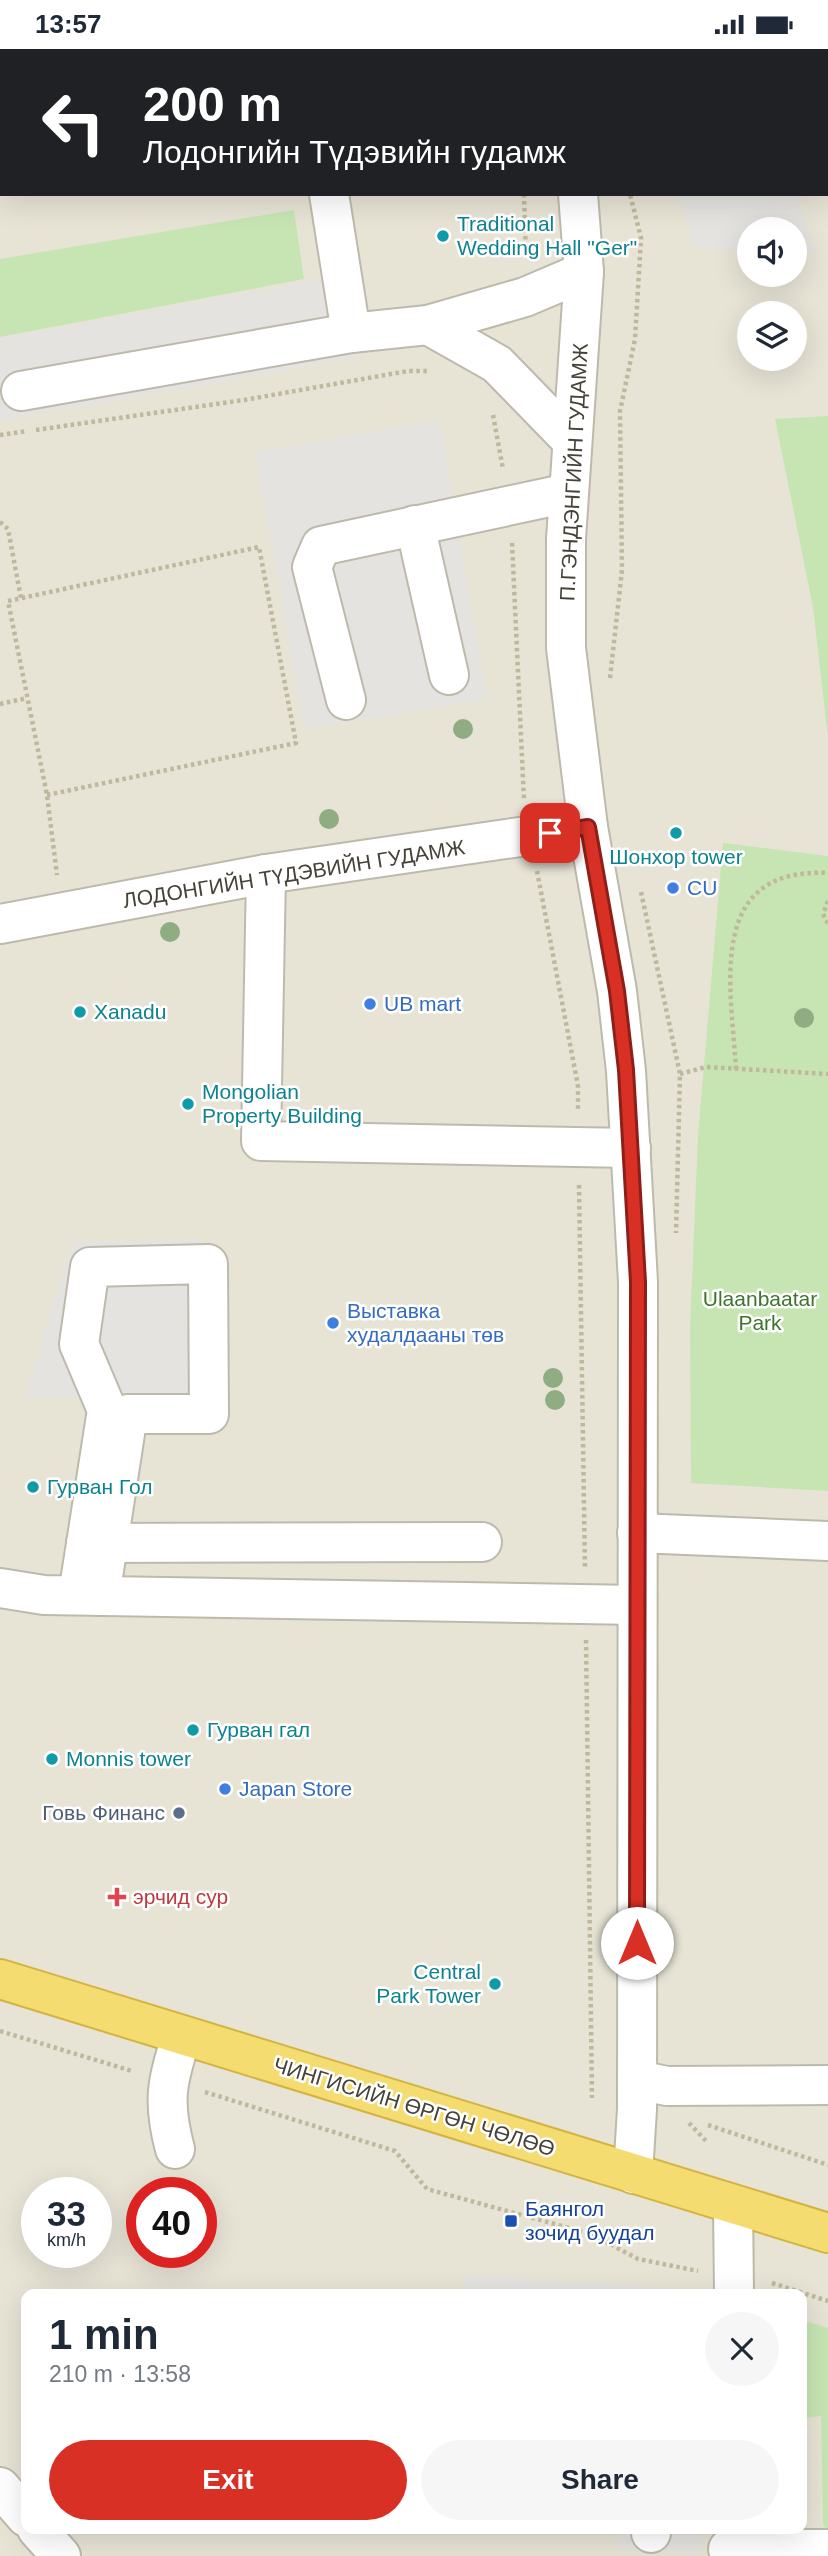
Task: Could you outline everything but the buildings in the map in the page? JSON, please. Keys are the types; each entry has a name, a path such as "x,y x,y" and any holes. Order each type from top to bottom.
{"highway":[{"name":"ЧИНГИСИЙН ӨРГӨН ЧӨЛӨӨ","path":"0,1979 828,2233"}],"street":[{"path":"329,196 352,333"},
{"name":"П.ГЭНДЭНГИЙН ГУДАМЖ","path":"578,196 584,272 568,493 566,648 588,827 617,991 631,1148 638,1282 637,1605 654,2083 633,2173"},
{"path":"20,391 352,333 428,325 525,297 584,272"},
{"path":"428,325 497,363 572,441"},
{"path":"346,700 312,567 321,546 568,493"},
{"path":"415,525 449,675"},
{"name":"ЛОДОНГИЙН ТҮДЭВИЙН ГУДАМЖ","path":"0,924 266,874 588,827"},
{"path":"266,874 261,1140 631,1148"},
{"path":"89,1595 97,1543 107,1411 79,1344 90,1267 208,1264 209,1414 128,1414 97,1543"},
{"path":"637,1533 828,1541"},
{"path":"97,1543 482,1542"},
{"path":"0,1588 89,1595 637,1605"},
{"path":"176,2149 168,2121 167,2081 182,2035"},
{"path":"654,2083 828,2085"},
{"path":"733,2205 734,2286"},
{"path":"0,2487 21,2511"},
{"path":"41,2534 61,2556"},
{"path":"728,2545 828,2549"}],"path":[{"path":"0,435 244,400"},
{"path":"491,402 509,505 522,789 578,1086 592,2098"},
{"path":"0,522 8,529 21,599"},
{"path":"47,795 296,743 259,547 8,601 47,795 65,913"},
{"path":"0,704 27,698"},
{"path":"736,1069 730,958 737,924 754,893 779,877 828,873"},
{"path":"828,901 823,914 828,924"},
{"path":"680,1074 706,1067 828,1074"},
{"path":"0,2031 395,2151 428,2189 591,2234 638,2259 734,2286 756,2279 789,2289"},
{"path":"654,2083 706,2125 828,2165"},
{"path":"807,2295 828,2301"}],"shaded area":[{"path":"0,196 828,196 828,2556 0,2556"},
{"path":"681,196 797,196 804,217 737,217 737,250 695,249"},
{"path":"807,226 816,252 807,252"},
{"path":"347,274 364,357 0,421 0,338"},
{"path":"439,420 487,698 305,730 256,452"},
{"path":"200,1239 210,1398 26,1397 72,1241"},
{"path":"466,2275 677,2289 465,2289"},
{"path":"618,2534 701,2534 702,2554 618,2550"}],"green space":[{"path":"294,210 304,279 0,337 0,259"},
{"path":"828,416 828,738 813,607 775,419"},
{"name":"Ulaanbaatar Park","path":"723,843 828,856 828,1491 691,1483 690,1328 698,1135"},
{"path":"807,2322 828,2328 828,2534 823,2523 821,2416 807,2418"}],"place":[{"name":"Traditional Wedding Hall \"Ger\"","path":"443,236"},
{"name":"Шонхор tower","path":"676,833"},
{"name":"CU","path":"673,888"},
{"name":"UB mart","path":"370,1004"},
{"name":"Xanadu","path":"80,1012"},
{"name":"Mongolian Property Building","path":"188,1104"},
{"name":"Выставка худалдааны төв","path":"333,1323"},
{"name":"Гурван Гол","path":"33,1487"},
{"name":"Гурван гал","path":"193,1730"},
{"name":"Monnis tower","path":"52,1759"},
{"name":"Japan Store","path":"225,1789"},
{"name":"Говь Финанс","path":"179,1813"},
{"name":"эрчид сур","path":"117,1897"},
{"name":"Central Park Tower","path":"495,1984"},
{"name":"Баянгол зочид буудал","path":"511,2221"}],"route":[{"path":"550,833 588,827 617,991 626,1070 638,1282 637,1943"}]}
